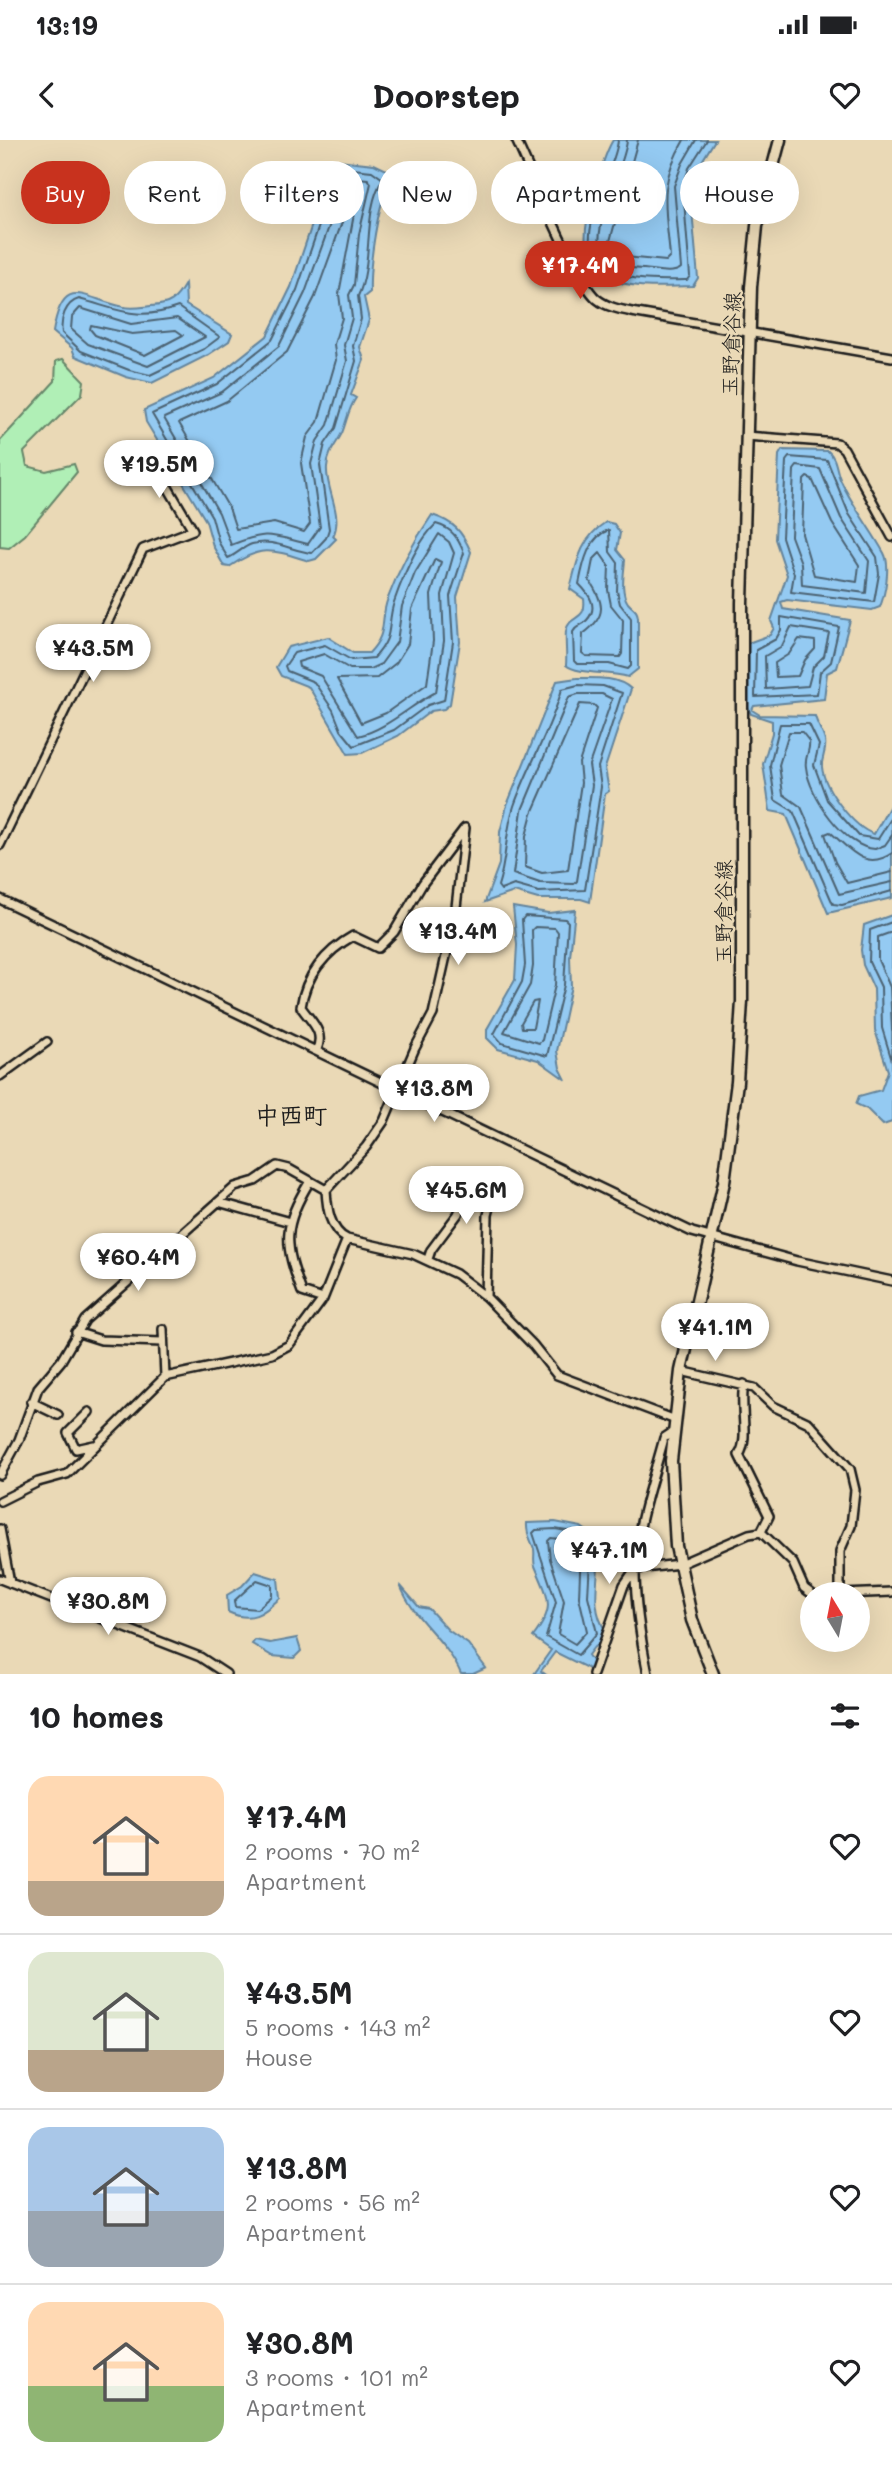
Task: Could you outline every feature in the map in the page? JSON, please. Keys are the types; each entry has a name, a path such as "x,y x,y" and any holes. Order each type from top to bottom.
{"main road":[{"name":"玉野倉谷線","path":"713,1674 692,1620 680,1564 672,1496 673,1419 730,1145 741,1035 742,629 750,333 757,226 780,140"}],"street":[{"path":"516,140 578,271 598,300 614,308 892,357"},
{"path":"746,436 837,443 844,449 892,537"},
{"path":"0,845 143,549 193,530 149,455"},
{"path":"316,1051 320,1043 320,1032 301,1007 306,985 331,948 353,936 378,948 394,932 423,883 465,828 455,916 438,1001 384,1121 327,1190 332,1223 339,1236 347,1240 428,1259 456,1274 486,1297 533,1345 557,1375 673,1419"},
{"path":"0,899 673,1224 711,1238 797,1261 892,1280"},
{"path":"0,1076 47,1042"},
{"path":"0,1475 19,1440 31,1402 61,1362 85,1320 218,1202 235,1188 255,1181 277,1166 289,1169 327,1190"},
{"path":"310,1181 290,1222 287,1251 302,1292 323,1299"},
{"path":"428,1259 431,1250 458,1214 466,1195 495,1188 488,1216 486,1297"},
{"path":"218,1202 290,1222"},
{"path":"0,1501 38,1482 67,1474 165,1377 282,1350 304,1326 323,1299 347,1240"},
{"path":"163,1329 165,1377"},
{"path":"76,1332 101,1340 163,1342"},
{"path":"681,1371 754,1388 791,1417 808,1423 837,1451 850,1469 856,1484 851,1526 840,1551 841,1582"},
{"path":"744,1384 741,1411 746,1443 739,1455 769,1516 761,1532"},
{"path":"31,1402 58,1415"},
{"path":"89,1412 68,1433 76,1449 94,1445"},
{"path":"648,1674 639,1626 635,1569 645,1510 664,1438 673,1432"},
{"path":"0,1529 10,1583"},
{"path":"593,1674 624,1585 635,1569 680,1564 749,1534 761,1532"},
{"path":"761,1532 793,1563 801,1582"},
{"path":"0,1579 200,1657 226,1674"},
{"path":"870,1593 892,1592"}],"green space":[{"path":"63,359 84,381 82,394 24,452 27,466 46,471 74,464 77,472 25,535 9,548 0,547 0,441 55,381 56,361"}],"water":[{"path":"613,140 715,140 702,161 680,161 680,224 693,224 698,278 693,286 642,286 621,283 604,277 593,266 586,249 586,224 666,224 666,161 604,161"},
{"path":"364,163 378,166 378,216 370,292 364,297 369,320 360,347 364,360 351,395 356,398 328,462 327,475 336,519 333,536 336,539 316,559 309,561 268,551 250,555 229,567 224,566 213,546 206,521 146,422 144,410 214,378 267,336 291,287 312,224 364,224"},
{"path":"185,284 186,305 232,334 229,341 208,355 152,383 126,377 75,356 72,348 53,332 57,313 69,296 77,294 124,307 138,308 168,303 179,294"},
{"path":"782,450 828,451 831,454 846,491 884,553 887,565 880,607 872,610 787,600 781,602 783,609 850,620 837,668 827,673 824,699 754,706 752,710 760,715 815,716 825,741 822,767 828,786 849,816 866,830 874,834 892,802 892,898 828,913 786,814 770,811 763,764 772,733 772,721 751,714 747,706 748,643 770,635 774,628 771,621 787,575 775,539 779,455"},
{"path":"432,515 456,528 471,552 457,597 460,642 450,704 444,709 431,711 398,736 362,753 348,754 309,687 281,676 276,667 288,647 328,637 353,653 369,653 379,639 385,606 397,576"},
{"path":"606,522 614,524 620,533 617,550 625,560 624,593 638,617 638,669 628,677 578,670 566,665 566,631 583,611 584,606 584,599 570,589 575,569 585,543"},
{"path":"577,678 612,680 631,689 605,768 609,791 605,794 590,902 581,899 538,899 514,892 485,902 499,864 500,832 507,805 557,681"},
{"path":"513,907 548,913 575,910 570,957 571,986 557,1051 560,1068 566,1080 538,1060 498,1049 487,1038 487,1029 515,980 517,945"},
{"path":"892,915 892,1122 883,1125 867,1109 856,1104 859,1096 881,1090 888,1071 875,1030 874,989 863,965 861,950 864,925"},
{"path":"555,1522 581,1527 597,1538 597,1609 606,1631 601,1645 594,1647 588,1655 594,1664 591,1670 555,1652 541,1671 545,1674 534,1674 551,1650 533,1637 545,1618 548,1603 535,1566 534,1549 527,1523"},
{"path":"255,1572 278,1579 280,1598 250,1617 228,1612 227,1595 242,1586"},
{"path":"400,1585 419,1607 429,1609 448,1630 468,1644 486,1668 473,1674 461,1674 447,1650 413,1609"},
{"path":"297,1638 301,1651 294,1658 272,1656 252,1644 255,1640 270,1643"}],"district":[{"name":"中西町","path":"291,1114"}]}
